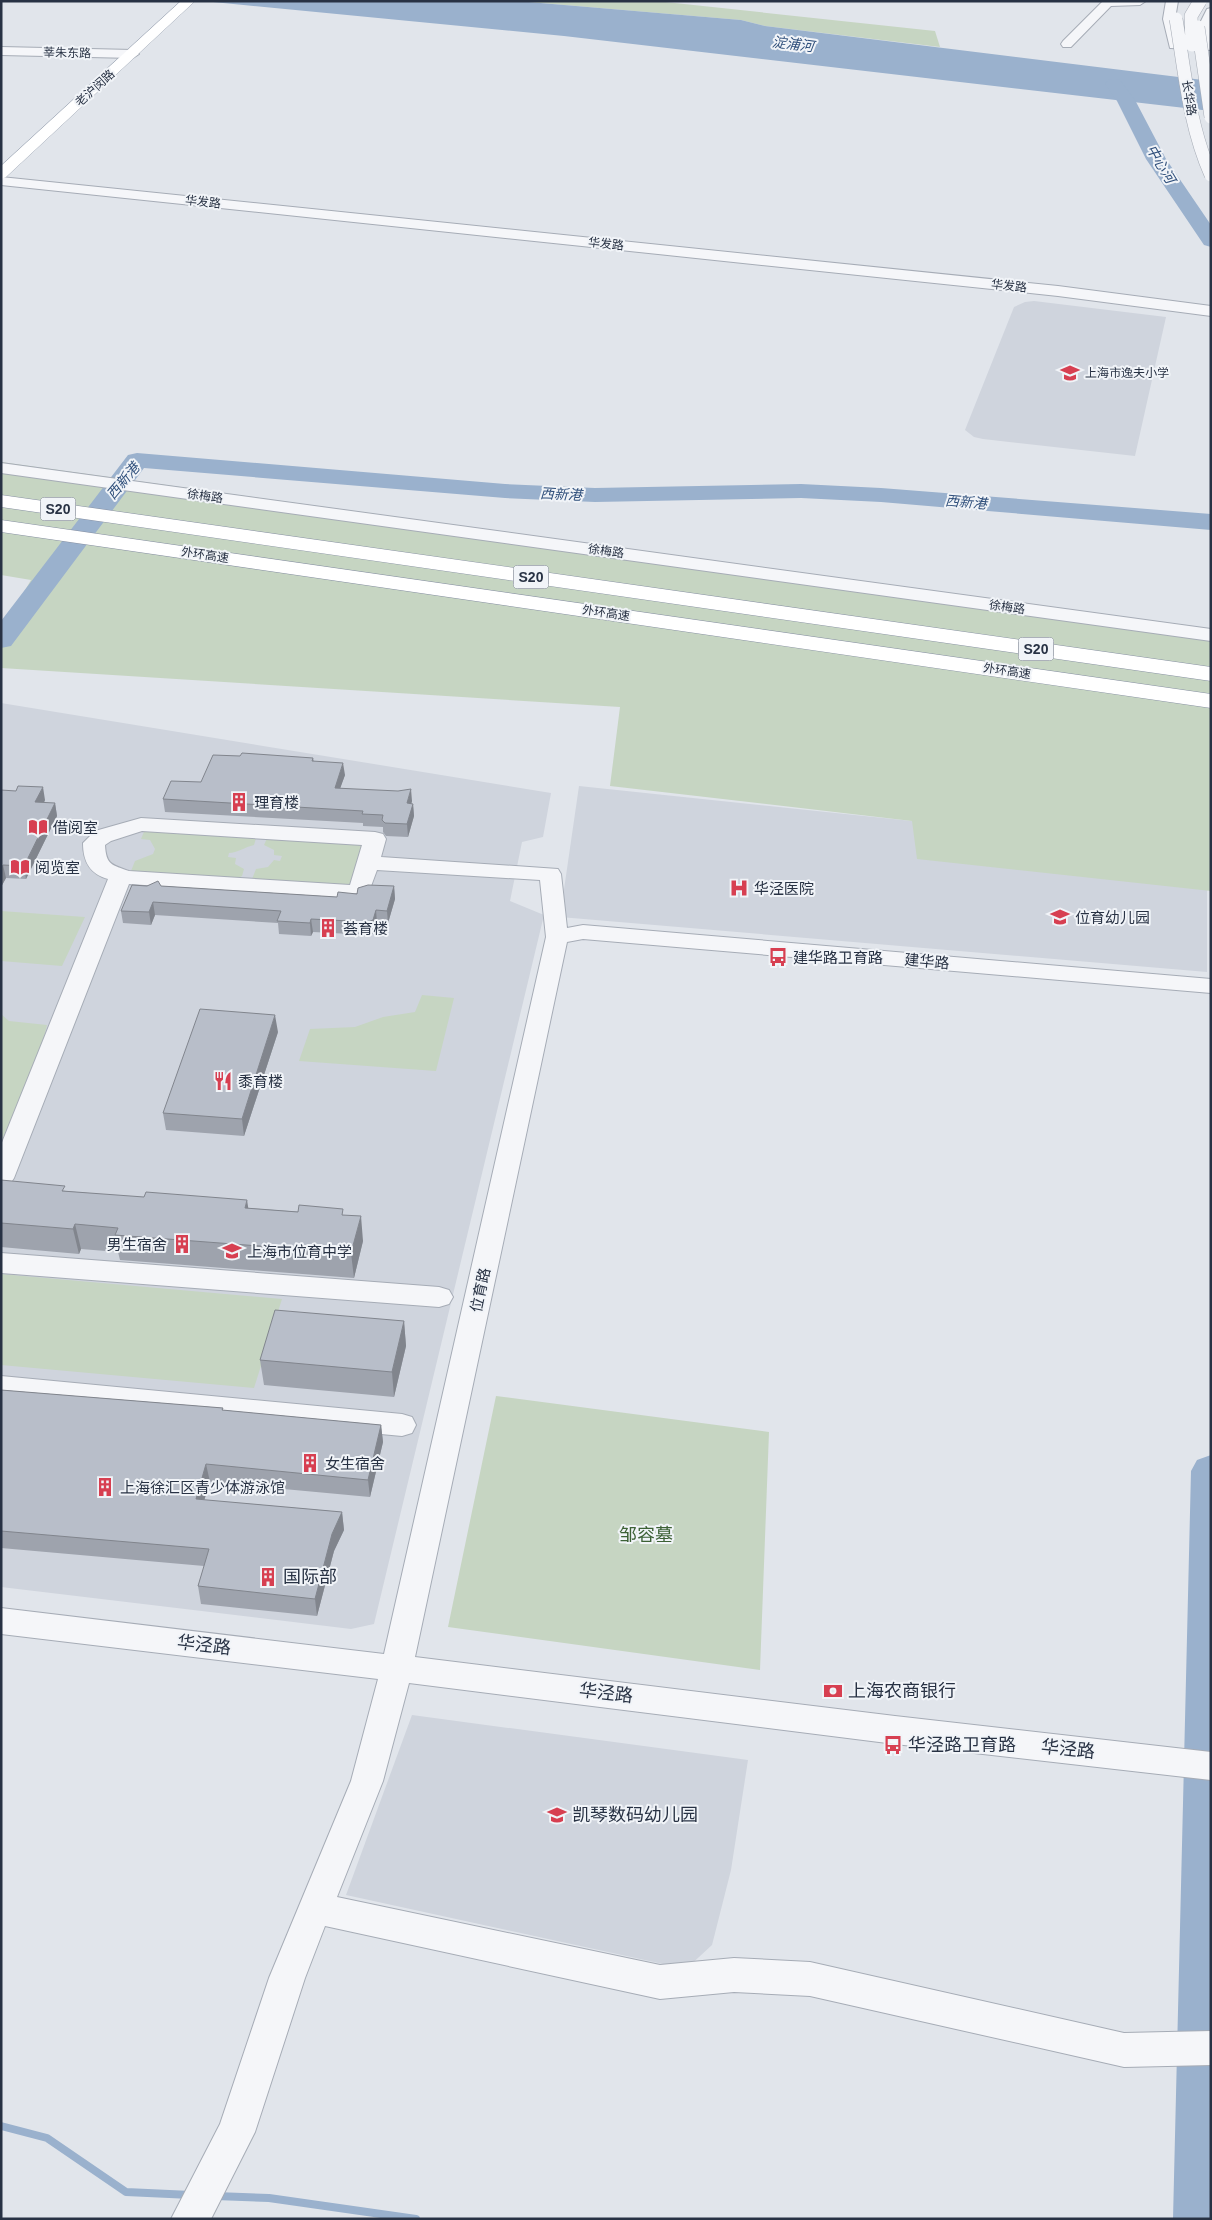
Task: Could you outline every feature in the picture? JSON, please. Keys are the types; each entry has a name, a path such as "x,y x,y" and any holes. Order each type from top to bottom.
{"main road":[{"name":"老沪闵路","path":"1,174 186,3"},
{"name":"外环高速","path":"1,501 1209,673"},
{"name":"外环高速","path":"1,526 1209,701"}],"street":[{"path":"1067,44 1104,2 1140,1"},
{"path":"1172,1 1169,18 1173,44 1208,49 1205,25 1211,12"},
{"name":"长华路","path":"1179,1 1176,20 1192,123 1211,175"},
{"name":"长华路","path":"1200,1 1194,6 1189,21 1198,83 1211,148"},
{"name":"长华路","path":"1211,2 1204,6 1197,20 1202,71 1211,116"},
{"name":"莘朱东路","path":"1,51 132,54"},
{"name":"华发路","path":"1,181 1058,291 1211,311"},
{"name":"徐梅路","path":"1,468 1205,635"},
{"path":"141,824 375,838 368,862 359,892 121,876 104,871 96,862 94,843 102,836 141,824"},
{"name":"位育路","path":"190,2219 236,2132 287,1978 367,1781 397,1668 557,937 550,874 368,862"},
{"path":"1,1178 121,876"},
{"name":"建华路","path":"557,937 583,932 1209,985"},
{"path":"1,1263 439,1297"},
{"path":"1,1387 402,1425"},
{"name":"华泾路","path":"1,1621 770,1713 895,1730 1211,1766"},
{"path":"315,1908 660,1982 734,1975 810,1978 1124,2050 1211,2048"}],"shaded area":[{"name":"上海市逸夫小学","path":"1034,301 1166,317 1135,456 983,439 974,437 965,430 1014,307 1025,302"},
{"name":"上海市位育中学","path":"1,703 551,793 543,837 522,842 510,901 544,915 374,1624 351,1629 1,1587"},
{"path":"579,786 912,821 1207,889 1207,972 560,917"},
{"name":"凯琴数码幼儿园","path":"412,1715 748,1760 731,1870 712,1945 686,1969 346,1895"}],"green space":[{"path":"517,1 656,1 935,31 940,47 765,26 741,20"},
{"path":"1,462 1211,630 1211,891 917,859 912,821 610,786 620,707 1,668 1,631 31,580 1,575"},
{"path":"146,827 257,835 254,845 229,853 228,857 236,858 235,864 244,869 242,876 238,878 131,871 135,861 153,854 155,849 150,840 141,839"},
{"path":"268,836 363,843 351,883 348,885 252,879 256,869 268,867 274,860 280,861 282,856 274,855 274,850 264,845"},
{"path":"1,911 85,917 62,966 1,961"},
{"path":"422,995 454,998 436,1071 299,1061 310,1029 355,1027 383,1017 415,1012"},
{"path":"1,1014 9,1021 47,1025 41,1050 1,1142"},
{"path":"1,1274 282,1299 254,1388 1,1365"},
{"name":"邹容墓","path":"496,1396 769,1432 760,1670 448,1627"}],"water":[{"name":"淀浦河","path":"203,1 517,1 741,20 765,26 1211,81 1211,111 564,36"}],"building":[{"name":"理育楼","path":"242,753 313,758 312,761 343,763 335,788 398,791 411,789 407,803 413,804 407,824 385,823 382,820 383,815 362,814 363,811 163,799 171,781 201,782 213,755 240,756"},
{"path":"18,786 43,787 35,802 55,803 24,866 3,865 1,869 1,790 16,791"},
{"path":"158,881 161,886 337,897 338,892 357,894 358,888 368,885 394,886 387,911 376,910 373,920 368,922 311,919 310,923 277,921 281,911 153,902 149,912 121,911 132,885 147,886"},
{"name":"黍育楼","path":"200,1009 275,1015 242,1119 163,1113"},
{"path":"1,1180 65,1186 62,1191 144,1197 146,1192 247,1200 245,1208 298,1212 299,1205 343,1209 342,1215 361,1216 351,1253 115,1235 118,1228 75,1224 73,1229 1,1223"},
{"path":"275,1310 404,1321 392,1372 260,1360"},
{"path":"1,1390 223,1408 222,1410 381,1425 368,1480 206,1464 196,1499 342,1512 332,1534 315,1599 198,1586 209,1549 1,1531"}],"waterway":[{"name":"中心河","path":"1114,84 1126,100 1156,159 1211,241"},
{"name":"西新港","path":"1,640 137,460 505,491 595,495 801,491 881,495 1211,522"},
{"name":"中心河","path":"1200,2219 1211,1471"},
{"path":"1,2126 47,2138 126,2192 191,2195"},
{"path":"215,2196 269,2198 416,2219"}],"place":[{"name":"上海市逸夫小学","path":"1070,373"},
{"name":"理育楼","path":"239,802"},
{"name":"借阅室","path":"38,827"},
{"name":"阅览室","path":"20,867"},
{"name":"华泾医院","path":"739,888"},
{"name":"位育幼儿园","path":"1060,917"},
{"name":"荟育楼","path":"328,928"},
{"name":"建华路卫育路","path":"778,957"},
{"name":"黍育楼","path":"223,1081"},
{"name":"男生宿舍","path":"182,1244"},
{"name":"上海市位育中学","path":"232,1251"},
{"name":"女生宿舍","path":"310,1463"},
{"name":"上海徐汇区青少体游泳馆","path":"105,1487"},
{"name":"国际部","path":"268,1577"},
{"name":"上海农商银行","path":"833,1691"},
{"name":"华泾路卫育路","path":"893,1745"},
{"name":"凯琴数码幼儿园","path":"557,1815"}]}
